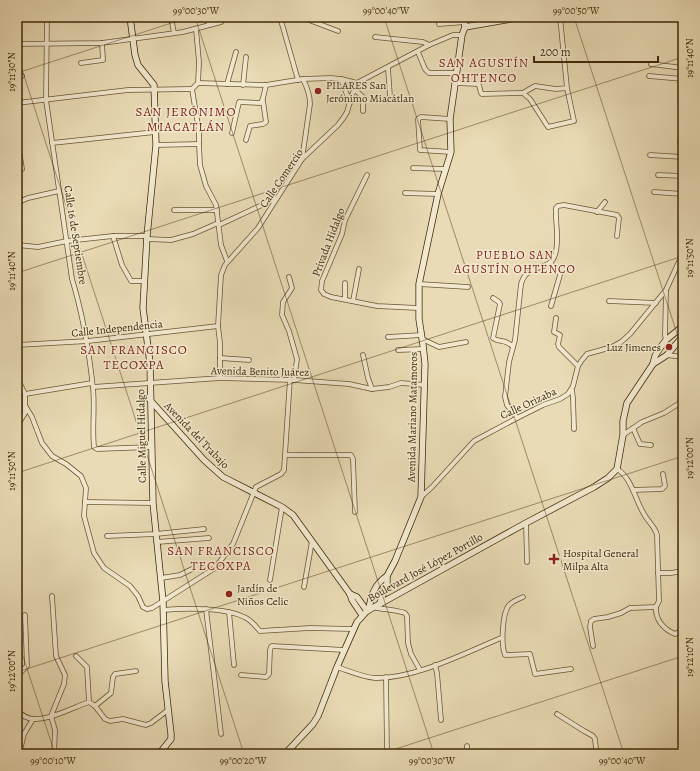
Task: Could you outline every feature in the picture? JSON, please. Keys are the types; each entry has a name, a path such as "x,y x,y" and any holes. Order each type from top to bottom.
{"street":[{"name":"Calle 16 de Septiembre","path":"47,17 46,100 72,279 88,341 93,385 94,444 97,449 151,447"},
{"path":"130,17 135,55 138,65 152,82 154,89"},
{"path":"171,17 174,33"},
{"path":"208,17 209,25"},
{"path":"280,17 300,79 310,97 302,159"},
{"path":"301,17 338,31"},
{"path":"439,24 522,17"},
{"path":"523,93 530,99 548,127 574,121 567,88 560,17"},
{"path":"17,44 102,43 174,33 221,22"},
{"name":"Avenida Mariano Matamoros","path":"368,610 374,589 387,576 421,497 424,349 418,308 419,284 438,194 451,152 450,119 465,22"},
{"path":"17,103 154,89 192,89 198,82 199,62 196,29"},
{"path":"198,82 266,85 300,79 341,79 357,84 429,45 452,35 462,35"},
{"path":"375,37 422,42 429,45"},
{"path":"81,63 103,60 102,43"},
{"path":"227,84 236,52"},
{"path":"418,52 425,69 429,73 457,73"},
{"path":"243,84 246,57"},
{"path":"651,64 683,68"},
{"path":"388,68 390,97"},
{"path":"17,73 22,76"},
{"path":"649,76 683,79"},
{"path":"341,79 350,103"},
{"path":"456,83 478,84 480,93 482,94 523,93 535,86 556,89 567,88"},
{"name":"Calle Comercio","path":"226,261 258,228 302,159 338,125 347,112 357,84"},
{"path":"246,140 250,126 263,124 266,122 262,101 266,85"},
{"name":"Calle Miguel Hidalgo","path":"154,89 156,145 147,237 143,308 150,363 153,503 163,601 165,681 171,739 159,754"},
{"path":"192,89 199,131 200,165 204,180 214,200 217,210 221,245 226,261 221,275 218,326 220,378"},
{"path":"354,89 363,97 363,111"},
{"path":"232,133 239,102 258,103 262,101"},
{"path":"450,119 419,118 420,149 451,152"},
{"path":"52,143 155,132"},
{"path":"156,145 199,144"},
{"path":"17,148 19,150 22,169"},
{"path":"650,155 683,157"},
{"path":"413,168 445,169"},
{"name":"Privada Hidalgo","path":"367,175 345,220 342,234 321,286 321,290 324,294 331,297 389,307 418,308"},
{"path":"658,175 683,176"},
{"path":"17,203 28,198 59,191"},
{"path":"654,192 683,194"},
{"path":"405,193 438,194"},
{"path":"17,245 38,247 67,241 113,236 147,237 171,240 193,234 278,198"},
{"path":"598,212 605,202"},
{"path":"517,418 507,404 505,397 509,362 515,340 521,284 527,272 550,263 555,255 558,237 556,208 564,205 618,216 617,236"},
{"path":"174,210 217,210"},
{"path":"113,236 122,265 131,281 144,281"},
{"path":"556,318 554,332 560,335 558,344 559,347 578,366 587,354 612,348 622,342 630,334 666,290 683,253"},
{"path":"550,263 560,275 551,306"},
{"path":"353,301 359,269"},
{"path":"17,378 25,394 24,401 26,407 32,417 42,444 52,456 66,464 81,476 86,488 84,516 94,553 104,568 130,586 138,596 143,607 147,609 152,608 215,568 233,544 253,492 257,486 281,474 284,470 292,380 297,359 289,331 282,315 283,302 292,288 289,277"},
{"path":"345,283 345,299"},
{"path":"419,284 468,287"},
{"path":"666,290 666,340"},
{"path":"493,298 500,304 493,338 495,340 506,341 513,347"},
{"path":"609,302 656,303"},
{"name":"Calle Independencia","path":"17,346 88,341 218,326"},
{"path":"683,326 666,340 660,348 652,364 627,403 623,421 617,469 621,471 633,490 644,515 655,529 657,535 659,600 656,607 656,615 661,624 669,632 675,634 683,630"},
{"path":"652,364 667,355 683,336"},
{"path":"388,337 422,337 439,347 466,342"},
{"path":"666,340 672,341 674,347"},
{"path":"660,348 662,354 683,357"},
{"path":"398,350 424,349"},
{"path":"363,355 372,389"},
{"path":"220,358 249,360"},
{"name":"Calle Orizaba","path":"421,497 474,441 543,405 564,397 572,390 578,366"},
{"name":"Avenida Benito Juárez","path":"25,394 93,385 220,378 292,380 349,384 372,389 388,387 401,383 424,385"},
{"path":"572,390 574,428"},
{"name":"Avenida del Trabajo","path":"150,400 204,460 223,477 282,507 293,515 350,594 357,597 368,610"},
{"path":"622,435 642,422 664,413 683,401"},
{"path":"17,426 23,418 26,407"},
{"path":"633,428 640,444 651,445"},
{"path":"286,455 351,455 353,459 354,512"},
{"name":"Boulevard José López Portillo","path":"285,754 313,724 318,716 344,650 354,629 368,610 594,487 608,478 617,469"},
{"path":"633,490 662,490 665,486 663,474"},
{"path":"86,502 153,503"},
{"path":"270,580 282,507"},
{"path":"526,523 527,562"},
{"path":"107,536 156,534 204,529"},
{"path":"157,542 209,538"},
{"path":"304,587 312,541"},
{"path":"161,578 180,575 192,568"},
{"path":"658,573 672,574 683,571"},
{"name":"Avenida Mariano Matamoros","path":"380,603 387,583 387,576"},
{"path":"52,596 56,656 65,674 64,684 51,716 55,730 54,754"},
{"path":"523,597 508,606 502,638 504,656 530,654 533,672 535,674 571,669"},
{"path":"593,646 590,627 591,621 594,619 608,617 621,613 630,608 656,607"},
{"path":"163,610 182,608 229,612 247,618 260,631 310,628 354,629"},
{"path":"206,609 221,734"},
{"path":"368,610 393,609 406,613 408,643 411,654 420,670"},
{"path":"229,612 234,665"},
{"path":"17,680 17,674 27,666 25,615"},
{"path":"337,667 359,675 375,678 410,674 502,638"},
{"path":"241,675 266,677 269,674 270,650 272,646 344,650"},
{"path":"76,656 87,667 89,702"},
{"path":"435,665 441,720"},
{"path":"95,706 111,693 113,677 115,674 136,671"},
{"path":"386,677 387,754"},
{"path":"17,711 23,716 34,719 51,716 89,702"},
{"path":"89,702 95,706 105,719 110,721 123,720 146,726 151,724 168,710"},
{"path":"557,714 593,736 595,739 596,749 594,754"},
{"path":"18,754 24,734 34,719"},
{"path":"467,746 467,754"}],"place":[{"name":"PILARES San Jerónimo Miacátlan","path":"318,91"},
{"name":"Luz Jimenes","path":"669,347"},
{"name":"Hospital General Milpa Alta","path":"554,559"},
{"name":"Jardín de Niños Celic","path":"229,594"}],"district":[{"name":"SAN AGUSTÍN OHTENCO","path":"484,70"},
{"name":"SAN JERÓNIMO MIACATLÁN","path":"186,118"},
{"name":"PUEBLO SAN AGUSTÍN OHTENCO","path":"515,262"},
{"name":"SAN FRANCISCO TECOXPA","path":"134,356"},
{"name":"SAN FRANCISCO TECOXPA","path":"221,558"}]}
